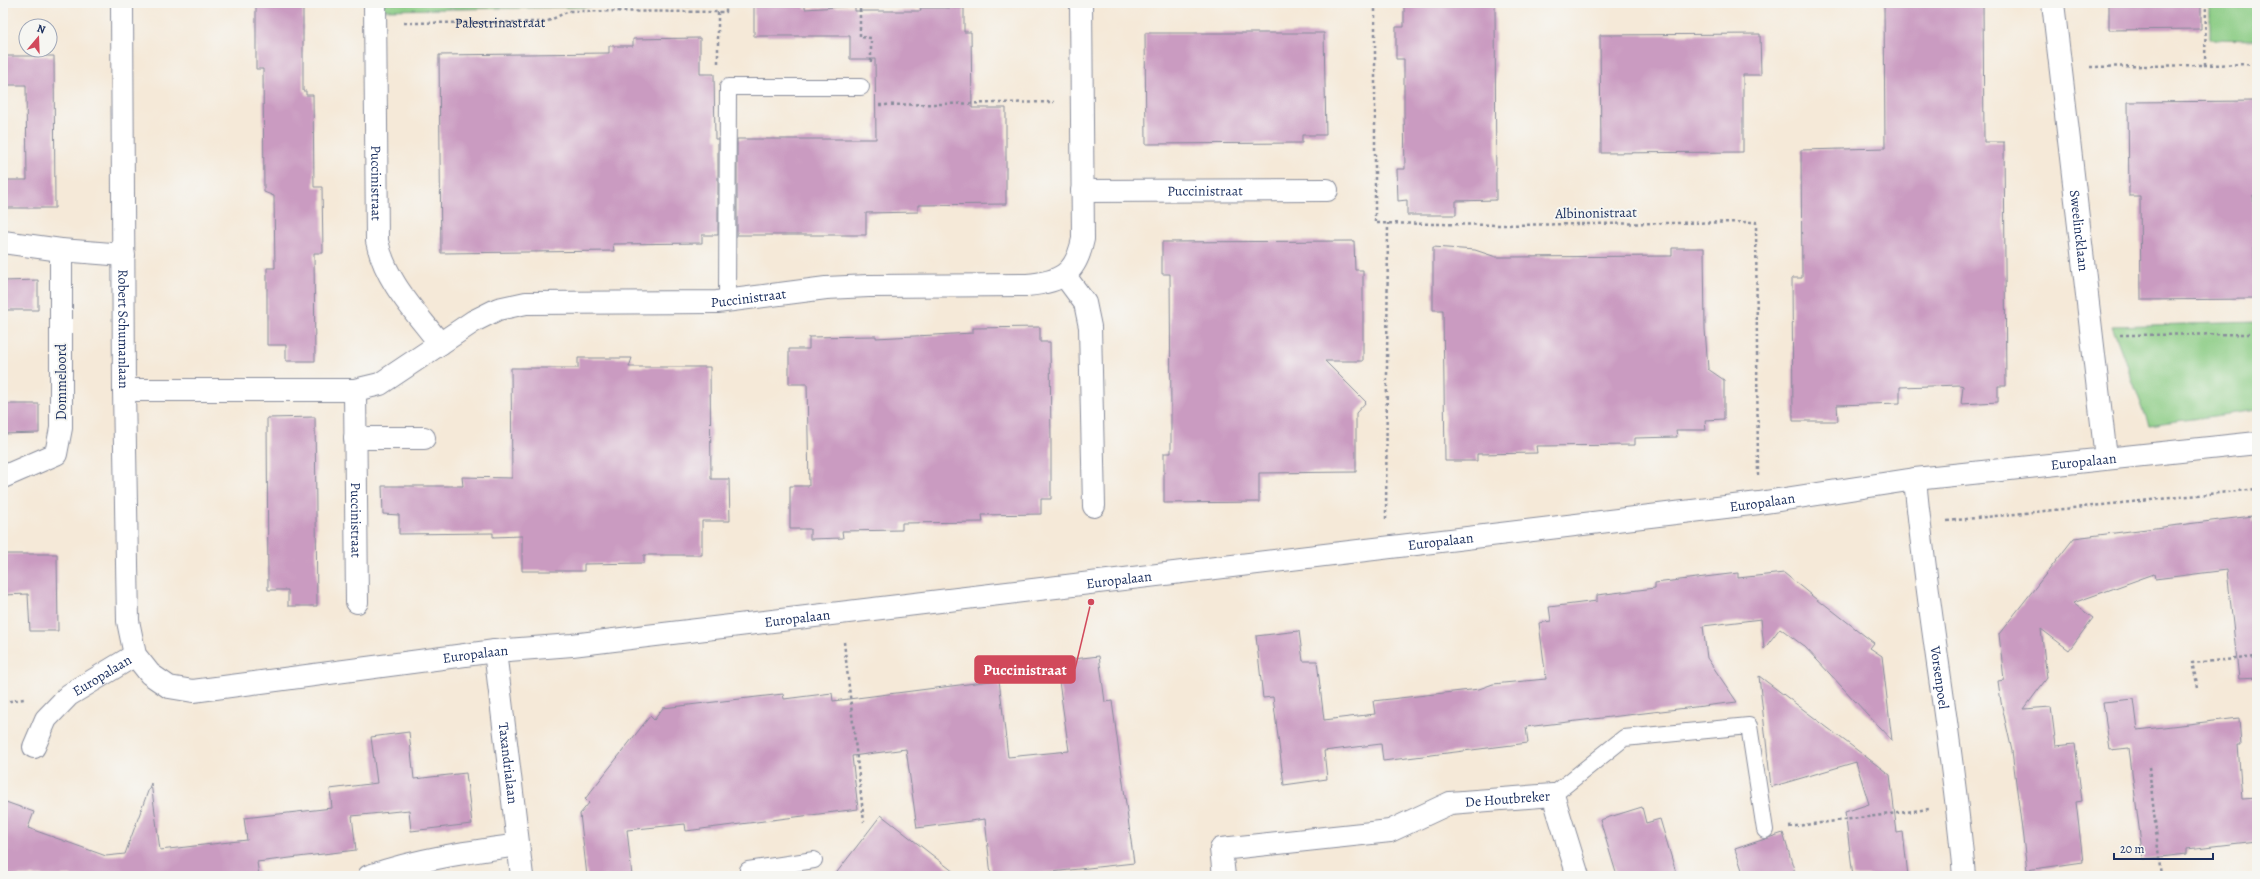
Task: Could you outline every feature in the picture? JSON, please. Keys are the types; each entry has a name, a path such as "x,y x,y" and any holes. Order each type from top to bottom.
{"street":[{"name":"Robert Schumanlaan","path":"122,3 124,390 128,620 135,654"},
{"path":"1081,3 1083,239 1079,257 1065,276 1085,303 1090,327 1094,506"},
{"name":"Sweelincklaan","path":"2053,3 2106,458"},
{"name":"Puccinistraat","path":"375,13 377,241 380,258 390,277 440,344"},
{"name":"Puccinistraat","path":"1082,191 1327,190"},
{"path":"3,242 61,250 124,254"},
{"name":"Dommeloord","path":"3,477 56,454 61,428 61,250"},
{"name":"Puccinistraat","path":"124,390 355,390 380,384 474,321 498,309 526,303 727,300 826,288 868,286 1027,285 1047,283 1065,276"},
{"name":"Puccinistraat","path":"355,390 357,602"},
{"path":"355,438 424,438"},
{"name":"Europalaan","path":"34,747 46,719 69,695 135,654 150,674 169,687 192,691 495,651 572,646 1385,546 1759,503 1915,479 2257,443"},
{"name":"Vorsenpoel","path":"1915,479 1919,524 1958,806 1964,876"},
{"name":"Taxandrialaan","path":"495,651 522,876"},
{"path":"1553,795 1578,876"},
{"name":"De Houtbreker","path":"1224,876 1221,849 1390,831 1450,803 1553,795"},
{"path":"369,876 389,869 433,858 518,845"}],"lane":[{"path":"727,300 728,87 861,87"},
{"name":"De Houtbreker","path":"1553,795 1624,738 1750,726 1765,830"},
{"path":"750,876 748,870 814,860"}],"path":[{"path":"726,3 726,12 718,12 719,72 728,87"},
{"path":"860,3 860,37 871,38 871,66"},
{"name":"Albinonistraat","path":"1375,3 1375,223 1500,225 1756,222 1759,503"},
{"path":"2205,65 2206,3"},
{"name":"Palestrinastraat","path":"375,13 546,22 569,11 718,12"},
{"path":"2060,68 2257,64"},
{"path":"871,106 1082,102"},
{"path":"1385,546 1388,223"},
{"path":"2092,336 2257,334"},
{"path":"1919,524 2257,489"},
{"path":"841,614 864,822"},
{"path":"2198,687 2192,663 2257,657"},
{"path":"3,702 17,700"},
{"path":"2149,767 2160,876"},
{"path":"1765,830 1958,806"}],"green space":[{"path":"383,3 721,3 721,5 383,10"},
{"path":"2210,3 2257,3 2257,40 2210,39"},
{"path":"2257,322 2257,410 2149,425 2112,326"}],"building":[{"path":"303,3 303,91 306,91 306,95 313,95 314,187 322,187 323,253 314,253 315,361 286,361 286,345 267,345 267,268 275,268 274,196 264,192 263,69 256,69 256,4"},
{"path":"754,3 805,3 805,9 855,6 855,11 921,11 920,8 964,8 964,32 971,32 972,108 1006,108 1006,204 918,205 918,212 866,213 866,235 737,235 737,139 876,139 875,59 850,59 850,36 754,36"},
{"path":"1404,3 1495,3 1496,200 1456,201 1456,215 1407,215 1407,200 1398,201 1397,169 1405,169 1404,59 1396,59 1396,27 1404,27"},
{"path":"1884,3 1983,3 1984,142 2004,142 2006,386 1998,386 1998,402 1961,404 1963,386 1960,385 1900,387 1900,403 1837,405 1838,421 1793,421 1792,278 1802,278 1801,150 1885,148"},
{"path":"2109,3 2201,3 2201,29 2109,30"},
{"path":"1145,33 1324,33 1326,135 1302,135 1302,143 1146,144"},
{"path":"1760,34 1761,75 1743,75 1743,152 1601,153 1600,35"},
{"path":"700,38 700,74 714,74 715,139 718,139 718,235 702,235 702,243 613,244 614,251 441,253 439,55 609,53 609,46 633,46 633,39"},
{"path":"3,56 18,56 18,58 54,58 55,208 3,208 3,180 27,180 26,85 3,85"},
{"path":"2257,101 2257,195 2253,195 2255,299 2141,300 2140,196 2129,196 2128,102"},
{"path":"1354,241 1355,270 1363,270 1363,361 1325,361 1366,402 1356,413 1356,472 1259,473 1259,502 1164,503 1164,453 1171,453 1170,274 1162,274 1162,242"},
{"path":"1433,247 1475,250 1496,257 1672,256 1672,248 1704,248 1705,329 1708,369 1724,380 1724,419 1705,420 1706,430 1676,430 1677,437 1635,438 1635,445 1536,446 1537,453 1477,454 1477,461 1445,461 1443,310 1433,310"},
{"path":"38,280 38,310 3,310 3,281"},
{"path":"1040,327 1040,342 1050,342 1051,442 1051,499 1041,499 1041,514 982,515 983,522 902,523 902,530 842,531 843,538 810,539 810,529 790,529 790,486 809,486 807,384 789,384 789,349 809,349 809,337 876,336 876,338 973,333 973,328"},
{"path":"578,358 632,358 629,367 710,367 711,479 729,479 730,521 702,521 702,555 644,555 644,563 584,564 584,571 522,571 522,536 493,537 493,533 399,534 399,515 383,514 382,486 463,486 462,477 512,478 511,368 578,368"},
{"path":"3,404 39,404 39,433 3,434"},
{"path":"315,417 317,606 288,606 288,590 268,590 267,418"},
{"path":"2252,516 2252,522 2257,521 2257,678 2239,679 2227,570 2155,579 2154,574 2073,603 2093,618 2069,650 2041,629 2047,678 2024,709 2051,707 2056,746 2075,744 2082,801 2076,802 2083,862 2027,870 2012,751 1998,681 2004,680 1999,634 2074,538"},
{"path":"3,554 57,554 58,631 30,631 28,594 3,595"},
{"path":"1738,573 1738,578 1784,573 1874,643 1870,648 1882,656 1892,741 1805,647 1780,628 1764,649 1761,619 1703,626 1707,658 1737,702 1526,727 1528,743 1383,761 1381,744 1324,751 1327,779 1284,785 1273,697 1263,698 1256,636 1299,631 1303,661 1317,661 1324,720 1375,714 1373,701 1479,689 1493,684 1546,679 1539,623 1551,621 1549,607 1597,601 1597,595 1655,588 1655,583"},
{"path":"1099,656 1105,702 1112,701 1134,863 1033,874 1033,876 991,876 985,819 917,828 906,749 852,756 858,809 686,831 685,824 627,830 632,876 587,876 580,814 589,803 585,799 650,716 654,720 663,708 783,694 784,699 832,693 833,701 999,680 1008,757 1069,751 1056,661"},
{"path":"1759,676 1890,775 1897,833 1903,832 1908,876 1853,876 1845,812 1869,804 1856,762 1771,787"},
{"path":"2134,699 2138,730 2239,718 2241,745 2238,745 2242,799 2257,798 2257,841 2187,849 2187,854 2143,859 2129,748 2110,750 2103,702"},
{"path":"409,732 414,779 466,773 472,824 411,831 409,810 352,816 356,850 257,862 259,876 3,876 3,801 34,812 28,828 106,856 125,854 151,783 160,850 247,840 244,818 332,808 330,789 377,783 371,737"},
{"path":"1642,807 1646,823 1660,819 1677,876 1617,876 1600,820"},
{"path":"881,815 959,876 834,876"},
{"path":"1783,833 1796,876 1744,876 1735,849"}],"place":[{"name":"Puccinistraat","path":"1091,602"}]}
